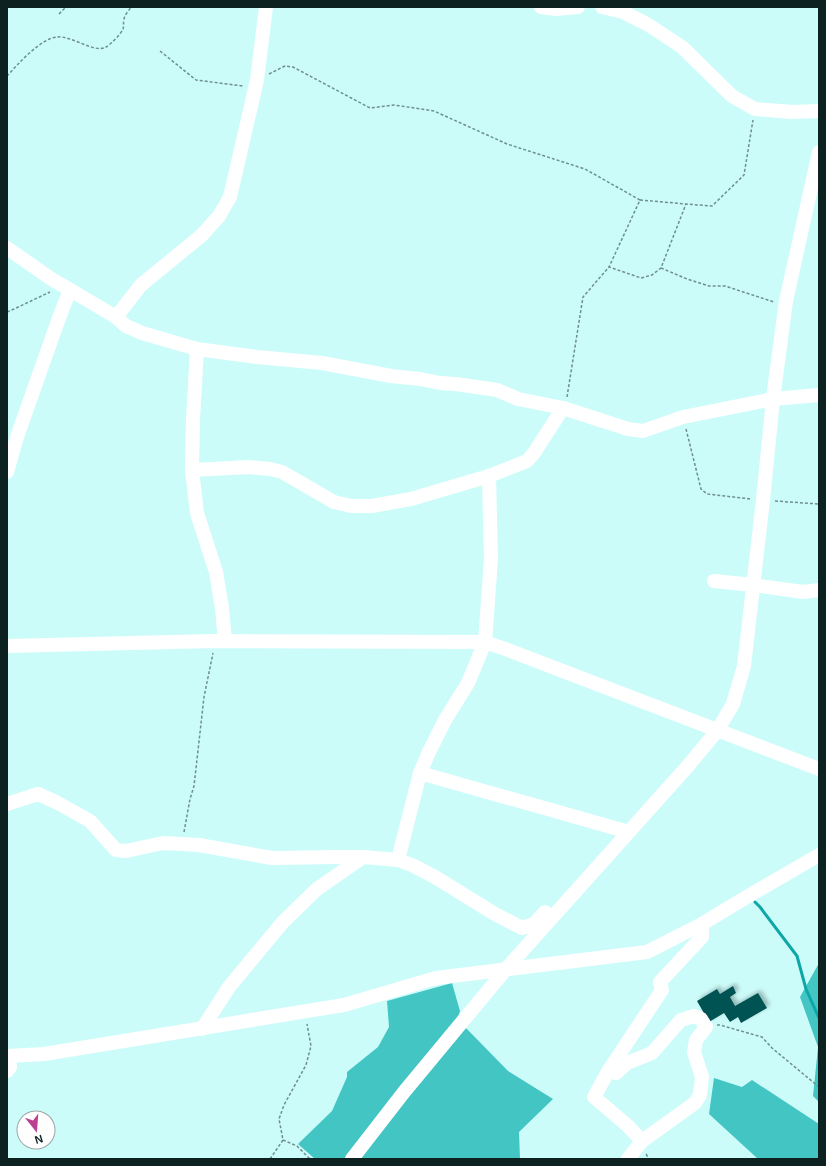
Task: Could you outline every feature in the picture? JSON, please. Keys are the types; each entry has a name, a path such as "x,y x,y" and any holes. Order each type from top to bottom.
{"street":[{"path":"116,317 141,285 202,235 219,216 230,197 256,84 266,7"},
{"path":"541,7 556,9 578,7"},
{"path":"602,7 623,12 652,27 682,47 732,96 755,108 792,112 819,111"},
{"path":"352,1159 409,1086 506,969 687,767 717,731 733,704 744,666 763,500 772,399 786,306 819,152"},
{"path":"7,248 50,278 116,317 126,326 142,333 197,349 257,357 322,363 392,376 497,390 518,399 563,408 628,429 643,431 684,417 772,399 819,395"},
{"path":"7,472 16,437 70,290"},
{"path":"197,349 192,470 197,513 216,572 222,608 220,641"},
{"path":"192,470 248,467 270,469 282,472 334,502 351,506 372,506 410,499 489,476 526,461 534,453 563,408"},
{"path":"398,860 420,773 445,720 468,683 485,642 491,559 489,476"},
{"path":"714,581 803,592 819,590"},
{"path":"7,646 220,641 485,642 819,769"},
{"path":"420,773 629,832"},
{"path":"7,804 38,794 90,821 116,850 126,851 163,843 199,845 272,858 363,857 398,860 412,865 434,877 495,914 522,928 534,924 554,902 583,884"},
{"path":"7,1071 10,1067 8,1056 44,1054 344,1006 436,978 647,952 702,924 819,855"},
{"path":"202,1029 229,988 283,922 317,889 363,857"},
{"path":"642,1142 628,1126 594,1097 609,1070 662,990 660,982 702,937 702,924"},
{"path":"609,1070 616,1073 627,1063 652,1053 681,1020 694,1016 701,1019 706,1027 696,1040 694,1052 702,1077 700,1095 695,1103 642,1142 628,1159"}],"path":[{"path":"59,14 66,7"},
{"path":"7,76 26,56 44,42 56,36 78,41 96,48 105,48 112,43 123,29 124,18 132,7"},
{"path":"160,51 196,80 256,84 285,66 294,67 370,108 394,105 434,111 507,144 585,169 640,200 712,206 744,175 755,108"},
{"path":"563,408 566,404 583,297 609,267 640,200"},
{"path":"609,267 641,278 652,275 661,268 686,204"},
{"path":"661,268 702,284 709,286 725,286 786,306"},
{"path":"7,312 48,293 70,290"},
{"path":"684,417 701,489 707,494 819,504"},
{"path":"182,844 190,799 194,786 204,696 212,661 220,641"},
{"path":"270,1159 283,1140 279,1119 284,1106 306,1065 312,1046 305,1012"},
{"path":"706,1027 720,1025 762,1037 772,1048 819,1087"},
{"path":"283,1140 297,1146 310,1159"}],"shaded area":[{"path":"819,963 819,1102 813,1096 818,1047 800,997"},
{"path":"452,983 460,1011 457,1021 346,1159 315,1159 298,1144 332,1111 347,1077 347,1072 378,1047 389,1027 387,1001"},
{"path":"464,1026 508,1071 553,1099 519,1132 520,1159 360,1159"},
{"path":"714,1078 742,1087 752,1080 819,1124 819,1159 758,1159 709,1114"}],"building":[{"path":"733,986 736,993 730,997 735,1006 758,993 767,1008 741,1023 738,1017 730,1022 724,1013 709,1022 697,1001 717,989 720,994"}],"waterway":[{"path":"755,902 797,956 806,989 819,1018"}]}
